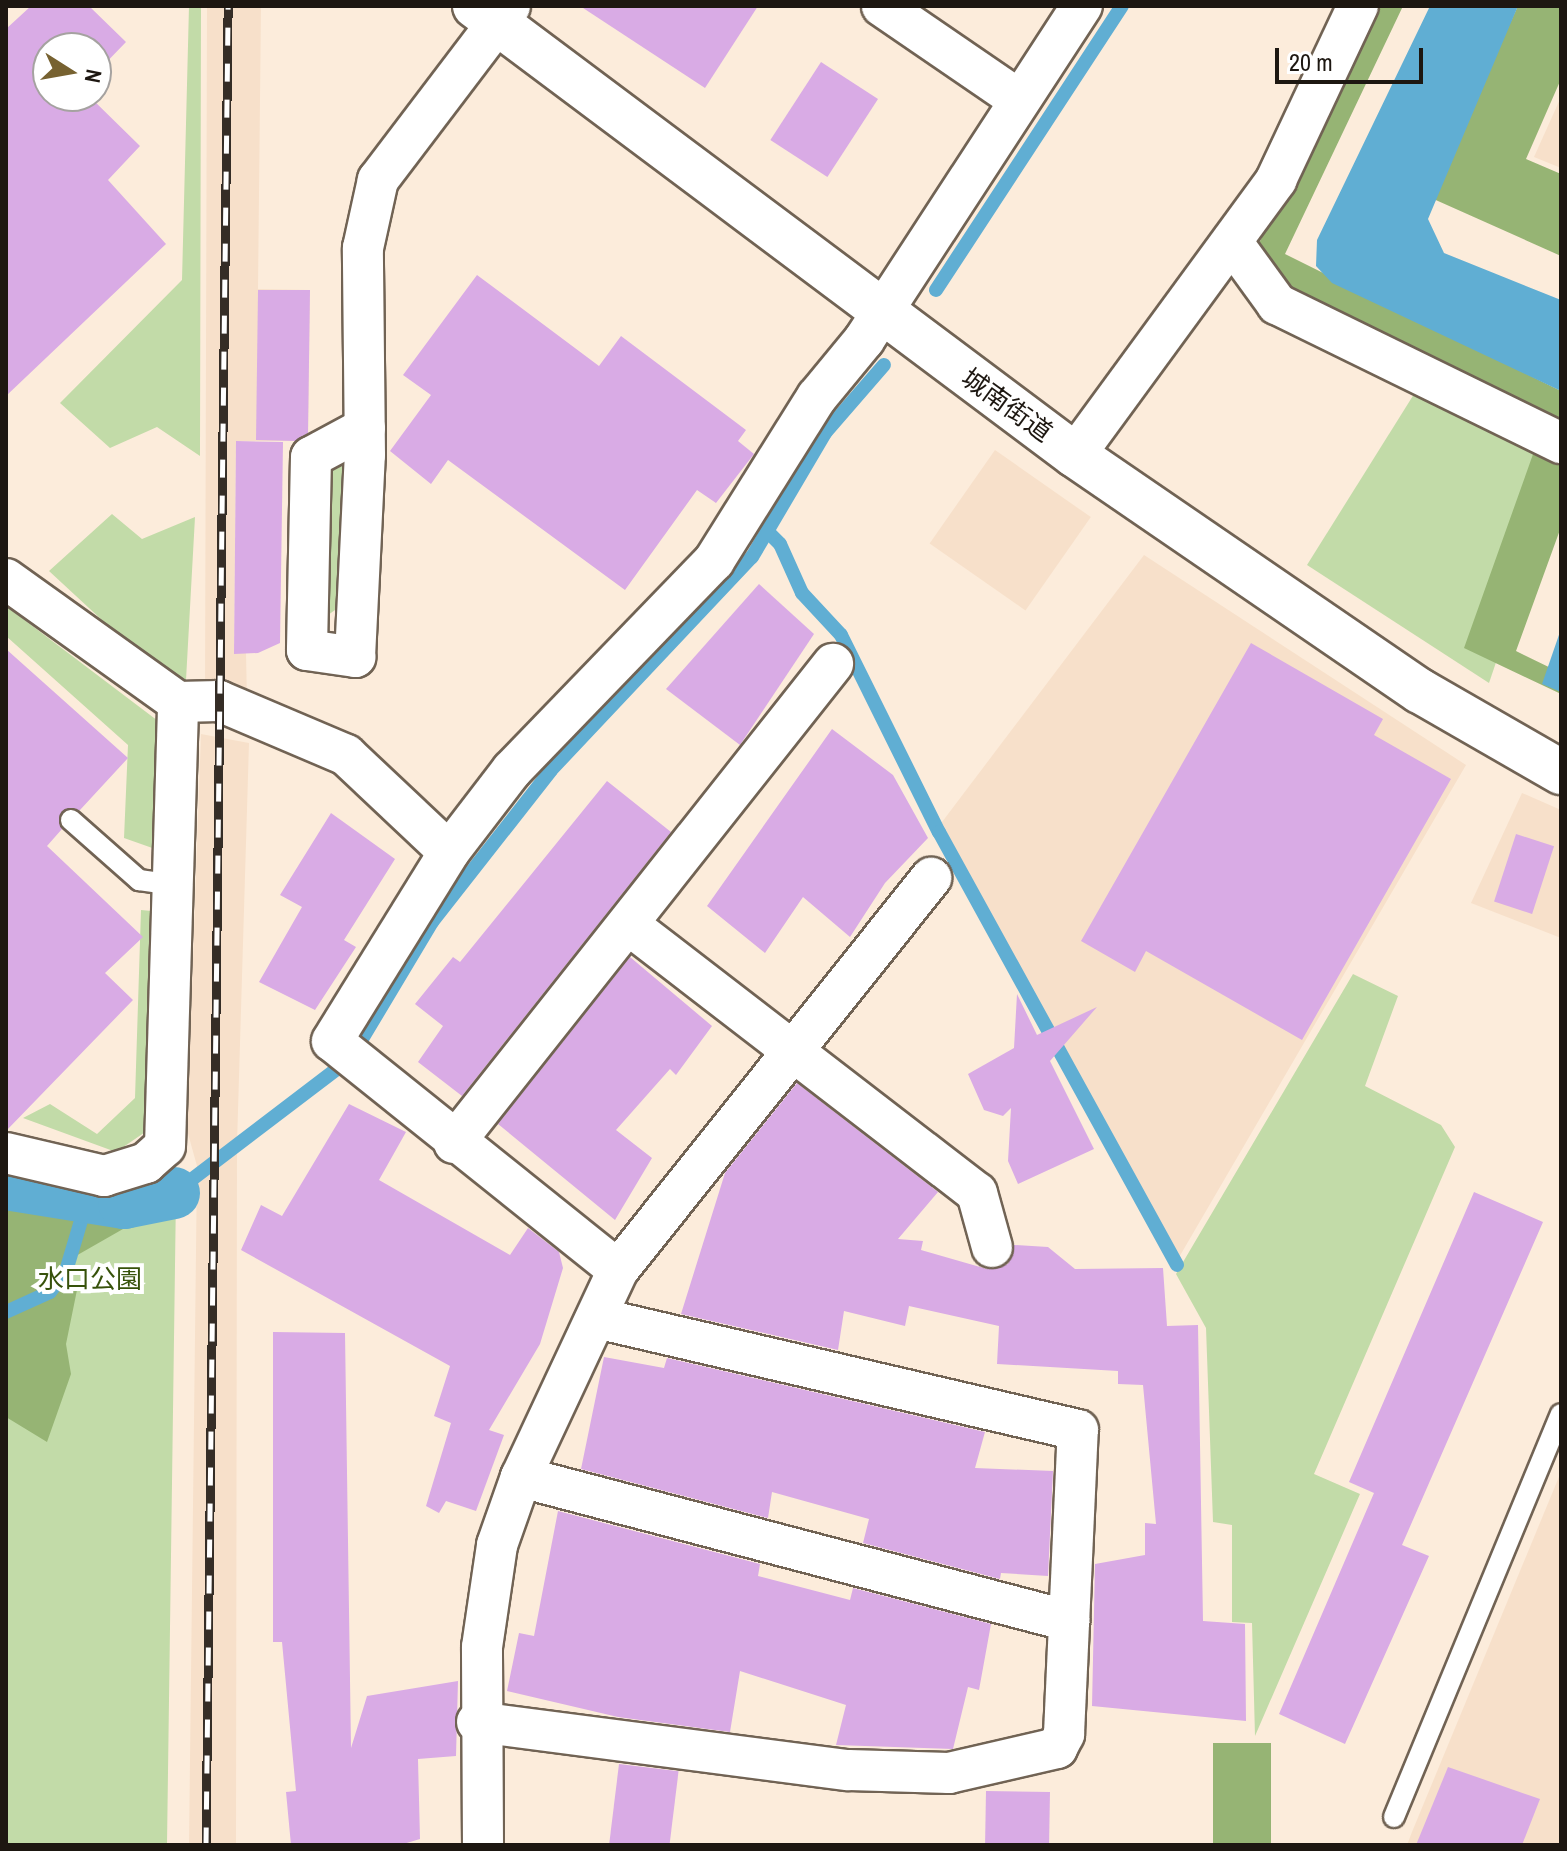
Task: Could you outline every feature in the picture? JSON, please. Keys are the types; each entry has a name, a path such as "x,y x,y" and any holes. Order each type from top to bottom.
{"street":[{"path":"882,6 1018,99"},
{"path":"618,1270 366,1073 332,1041 449,852 577,695 714,561 817,397 881,313 1018,99 1082,6"},
{"path":"1075,455 1276,180 1358,6"},
{"path":"365,428 311,457 307,650 355,657 365,428 363,248 378,180 494,12"},
{"name":"城南街道","path":"494,12 881,313 1075,455 1420,691 1561,772"},
{"path":"1232,242 1277,304 1561,443"},
{"path":"6,579 178,702 219,701 346,755 449,852"},
{"path":"454,1143 833,664"},
{"path":"6,1153 104,1176 146,1163 165,1146 178,702"},
{"path":"483,1845 477,1722 497,1545 521,1477 618,1270 931,878"},
{"path":"629,925 977,1193 992,1247"},
{"path":"477,1722 849,1770 949,1773 1057,1748 1069,1621 1078,1430 598,1318"},
{"path":"521,1477 1069,1621"}],"lane":[{"path":"71,820 139,880 175,885"},
{"path":"1394,1817 1561,1414"}],"shaded area":[{"path":"207,6 261,6 258,289 310,290 308,441 236,441 234,653 246,653 247,701 205,691"},
{"path":"1561,97 1561,168 1534,157"},
{"path":"995,450 1091,517 1025,610 930,543"},
{"path":"1144,555 1466,765 1178,1259 939,826"},
{"path":"201,734 249,743 237,1144 236,1845 189,1845 197,1166 187,1130"},
{"path":"1522,793 1561,810 1561,938 1471,903"},
{"path":"1561,1472 1561,1845 1407,1845 1412,1832"}],"green space":[{"path":"189,6 201,6 200,456 157,427 110,448 60,403 182,280"},
{"path":"1370,6 1403,6 1285,254 1561,391 1561,527 1516,651 1561,673 1561,694 1464,648 1542,429 1247,269"},
{"path":"1518,6 1561,6 1561,79 1526,159 1561,174 1561,256 1429,197"},
{"path":"1436,359 1561,471 1489,683 1307,565"},
{"path":"345,454 342,605 328,615 314,609 322,462"},
{"path":"112,514 142,539 195,517 186,680 143,658 49,571"},
{"path":"6,606 162,724 158,850 124,838 128,745 6,636"},
{"path":"141,910 162,912 154,1126 116,1152 23,1118 50,1104 97,1134 135,1098"},
{"path":"1353,974 1398,996 1365,1086 1441,1125 1455,1147 1314,1474 1360,1494 1255,1736 1252,1623 1232,1622 1232,1525 1213,1522 1206,1328 1176,1274"},
{"name":"水口公園","path":"6,1160 116,1198 176,1194 167,1845 6,1845"},
{"path":"6,1168 91,1185 127,1208 123,1229 60,1265 59,1281 77,1290 66,1344 71,1374 47,1442 6,1417"},
{"path":"1213,1743 1271,1743 1271,1845 1213,1845"}],"water":[{"path":"1430,6 1518,6 1428,219 1444,253 1561,300 1561,391 1332,283 1316,266 1317,240"},
{"path":"1561,629 1561,692 1542,684"}],"building":[{"path":"31,6 89,6 126,42 112,56 112,32 32,32 32,112 105,112 140,146 108,180 166,244 6,396 6,29"},
{"path":"580,6 758,6 705,88"},
{"path":"821,62 878,99 827,177 770,140"},
{"path":"477,275 599,366 621,336 746,430 738,441 754,454 716,503 697,490 625,590 448,460 431,484 390,451 431,395 403,375"},
{"path":"258,290 310,290 308,433 295,441 256,440"},
{"path":"236,441 283,442 280,643 258,653 234,654"},
{"path":"759,584 814,634 740,745 666,689"},
{"path":"1251,643 1383,719 1374,735 1451,779 1302,1040 1146,951 1135,972 1081,941"},
{"path":"6,649 128,758 80,810 62,811 62,829 47,846 143,937 105,973 133,1000 6,1131"},
{"path":"832,729 893,775 928,838 885,883 850,937 803,897 765,953 707,906"},
{"path":"607,781 671,832 462,1096 418,1062 443,1026 415,1004 453,957 460,962"},
{"path":"331,813 395,859 344,940 356,947 315,1010 259,982 302,907 280,895"},
{"path":"1516,834 1554,846 1532,914 1494,902"},
{"path":"630,957 712,1026 676,1075 670,1069 616,1130 652,1158 615,1220 498,1124"},
{"path":"1017,994 1037,1035 1097,1007 1050,1061 1094,1149 1018,1184 1008,1161 1011,1108 1003,1116 984,1110 968,1074 1014,1048"},
{"path":"797,1083 938,1192 898,1239 923,1241 921,1250 987,1269 1008,1264 1014,1245 1048,1247 1075,1269 1163,1268 1167,1326 1198,1325 1203,1621 1245,1624 1246,1721 1092,1706 1095,1564 1145,1555 1145,1523 1156,1524 1143,1385 1118,1384 1118,1371 997,1364 999,1326 909,1306 905,1326 844,1311 838,1350 681,1314 725,1173"},
{"path":"349,1104 406,1132 379,1180 510,1255 528,1228 559,1252 563,1268 540,1344 489,1430 504,1435 476,1511 446,1501 439,1513 426,1506 451,1423 434,1416 450,1366 241,1250 261,1205 282,1216"},
{"path":"1474,1192 1543,1222 1402,1545 1429,1556 1345,1744 1279,1714 1374,1493 1349,1482"},
{"path":"273,1332 345,1333 351,1748 367,1696 458,1681 456,1756 418,1759 420,1839 400,1845 291,1845 286,1792 296,1791 282,1642 273,1642"},
{"path":"604,1357 664,1368 667,1358 985,1432 975,1468 1053,1471 1048,1576 1001,1573 1000,1579 863,1543 869,1519 772,1492 768,1518 581,1469"},
{"path":"558,1511 760,1564 758,1576 850,1600 853,1588 991,1624 979,1690 968,1687 953,1749 836,1745 846,1705 740,1671 730,1732 618,1717 507,1691 519,1633 534,1636"},
{"path":"619,1764 679,1771 670,1845 609,1844"},
{"path":"1448,1767 1540,1799 1522,1845 1416,1845"},
{"path":"986,1791 1050,1792 1049,1845 985,1845"}],"waterway":[{"path":"936,290 1122,6"},
{"path":"174,1193 350,1059 432,922 551,770 752,557 825,433 884,365"},
{"path":"767,531 780,544 802,593 841,635 939,832 1177,1265"},
{"path":"6,1184 124,1203 174,1193"},
{"path":"6,1312 50,1292 66,1271 88,1197"}],"railway":[{"path":"206,1845 228,6"}]}
